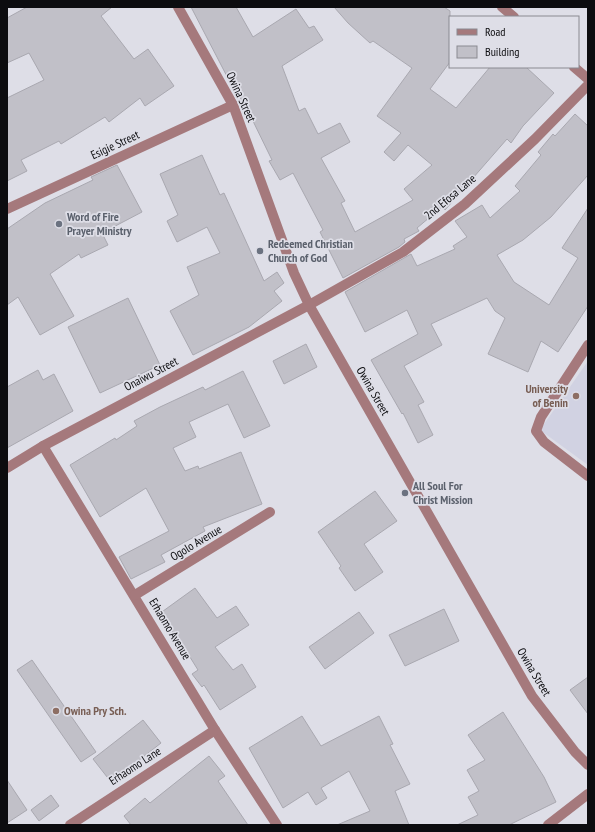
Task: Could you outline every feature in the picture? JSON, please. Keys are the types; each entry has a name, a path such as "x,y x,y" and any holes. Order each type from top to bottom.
{"street":[{"name":"Owina Street","path":"178,7 233,105 294,274 309,305 532,696 575,752 588,765"},
{"path":"502,7 513,16"},
{"path":"575,68 588,79"},
{"name":"2nd Efosa Lane","path":"309,305 403,252 465,204 534,139 588,85"},
{"name":"Esigie Street","path":"7,209 233,105"},
{"name":"Onaiwu Street","path":"7,468 43,446 309,305"},
{"path":"588,345 541,417 536,431 544,442 588,476"},
{"name":"Erhaomo Avenue","path":"43,446 135,595 215,730 277,825"},
{"name":"Ogolo Avenue","path":"135,595 270,512"},
{"name":"Erhaomo Lane","path":"70,825 215,730"},
{"path":"548,825 588,794"}],"shaded area":[{"name":"University of Benin","path":"588,361 588,465 540,430"}],"building":[{"path":"27,7 112,7 101,16 134,59 148,49 174,86 145,106 140,98 109,122 105,117 61,144 59,141 21,160 27,171 7,181 7,98 44,80 29,53 7,63 7,18"},
{"path":"191,7 236,7 253,37 296,9 309,28 314,26 323,40 282,66 299,111 305,108 318,134 340,123 350,142 321,158 345,201 341,203 355,232 413,200 404,189 432,165 408,145 394,161 384,152 401,133 377,116 412,68 373,41 370,43 348,23 334,7 444,7 450,11 449,63 430,89 456,108 489,68 527,68 554,93 523,126 511,143 507,139 445,210 443,206 417,228 419,231 404,239 405,242 399,247 343,278 320,232 323,230 293,173 280,180 269,161 272,160 251,117 248,118 236,86 233,88"},
{"path":"575,114 588,126 588,175 551,217 523,240 497,255 514,282 549,305 578,258 562,248 588,208 588,306 558,352 541,341 528,372 488,354 505,318 495,311 487,298 431,324 442,345 404,366 424,402 418,405 433,435 418,443 403,413 402,414 371,360 418,334 407,310 365,332 345,292 411,254 417,266 455,249 453,246 467,237 455,221 482,205 490,218 520,191 515,186 541,155 538,152 553,134 555,136"},
{"path":"202,155 220,195 224,193 264,281 277,272 284,283 274,291 282,301 249,327 193,355 170,311 199,295 187,267 220,253 207,227 177,242 167,221 178,215 160,174"},
{"path":"117,165 142,212 102,233 108,245 81,258 79,254 50,274 74,316 40,335 18,297 7,305 7,229 45,203 93,180 91,177"},
{"path":"128,298 160,365 100,393 68,327"},
{"path":"306,344 317,367 284,384 273,361"},
{"path":"38,370 43,380 54,374 73,411 7,448 7,387"},
{"path":"243,371 270,426 244,438 228,404 189,422 196,437 173,448 185,471 198,466 199,469 241,452 262,504 203,527 205,531 161,555 165,562 131,579 119,557 169,531 146,488 100,517 70,465 115,438 116,440 137,426 134,421 203,387 205,390"},
{"path":"375,491 397,521 364,544 383,572 355,591 339,568 341,566 318,532"},
{"path":"195,588 217,618 236,606 249,625 215,647 233,670 242,664 256,687 220,710 204,685 202,687 192,674 198,670 180,641 159,614"},
{"path":"444,609 459,641 405,666 389,635"},
{"path":"359,612 374,633 325,669 309,647"},
{"name":"Owina Pry Sch.","path":"32,660 96,752 81,762 17,670"},
{"path":"588,677 588,714 570,690"},
{"path":"503,712 544,777 556,802 509,825 457,825 478,815 468,797 479,791 467,770 485,760 468,735"},
{"path":"302,716 321,746 379,716 393,744 390,745 410,784 395,791 409,825 337,825 370,811 349,771 321,788 327,798 316,805 308,792 283,808 249,748"},
{"path":"143,720 161,743 111,782 93,759"},
{"path":"209,756 225,776 218,781 248,825 131,825 124,816 145,798 150,803"},
{"path":"7,780 27,810 7,823"},
{"path":"51,795 59,806 39,821 31,810"}],"place":[{"name":"Word of Fire Prayer Ministry","path":"59,224"},
{"name":"Redeemed Christian Church of God","path":"260,251"},
{"name":"University of Benin","path":"576,396"},
{"name":"All Soul For Christ Mission","path":"405,493"},
{"name":"Owina Pry Sch.","path":"56,711"}]}
